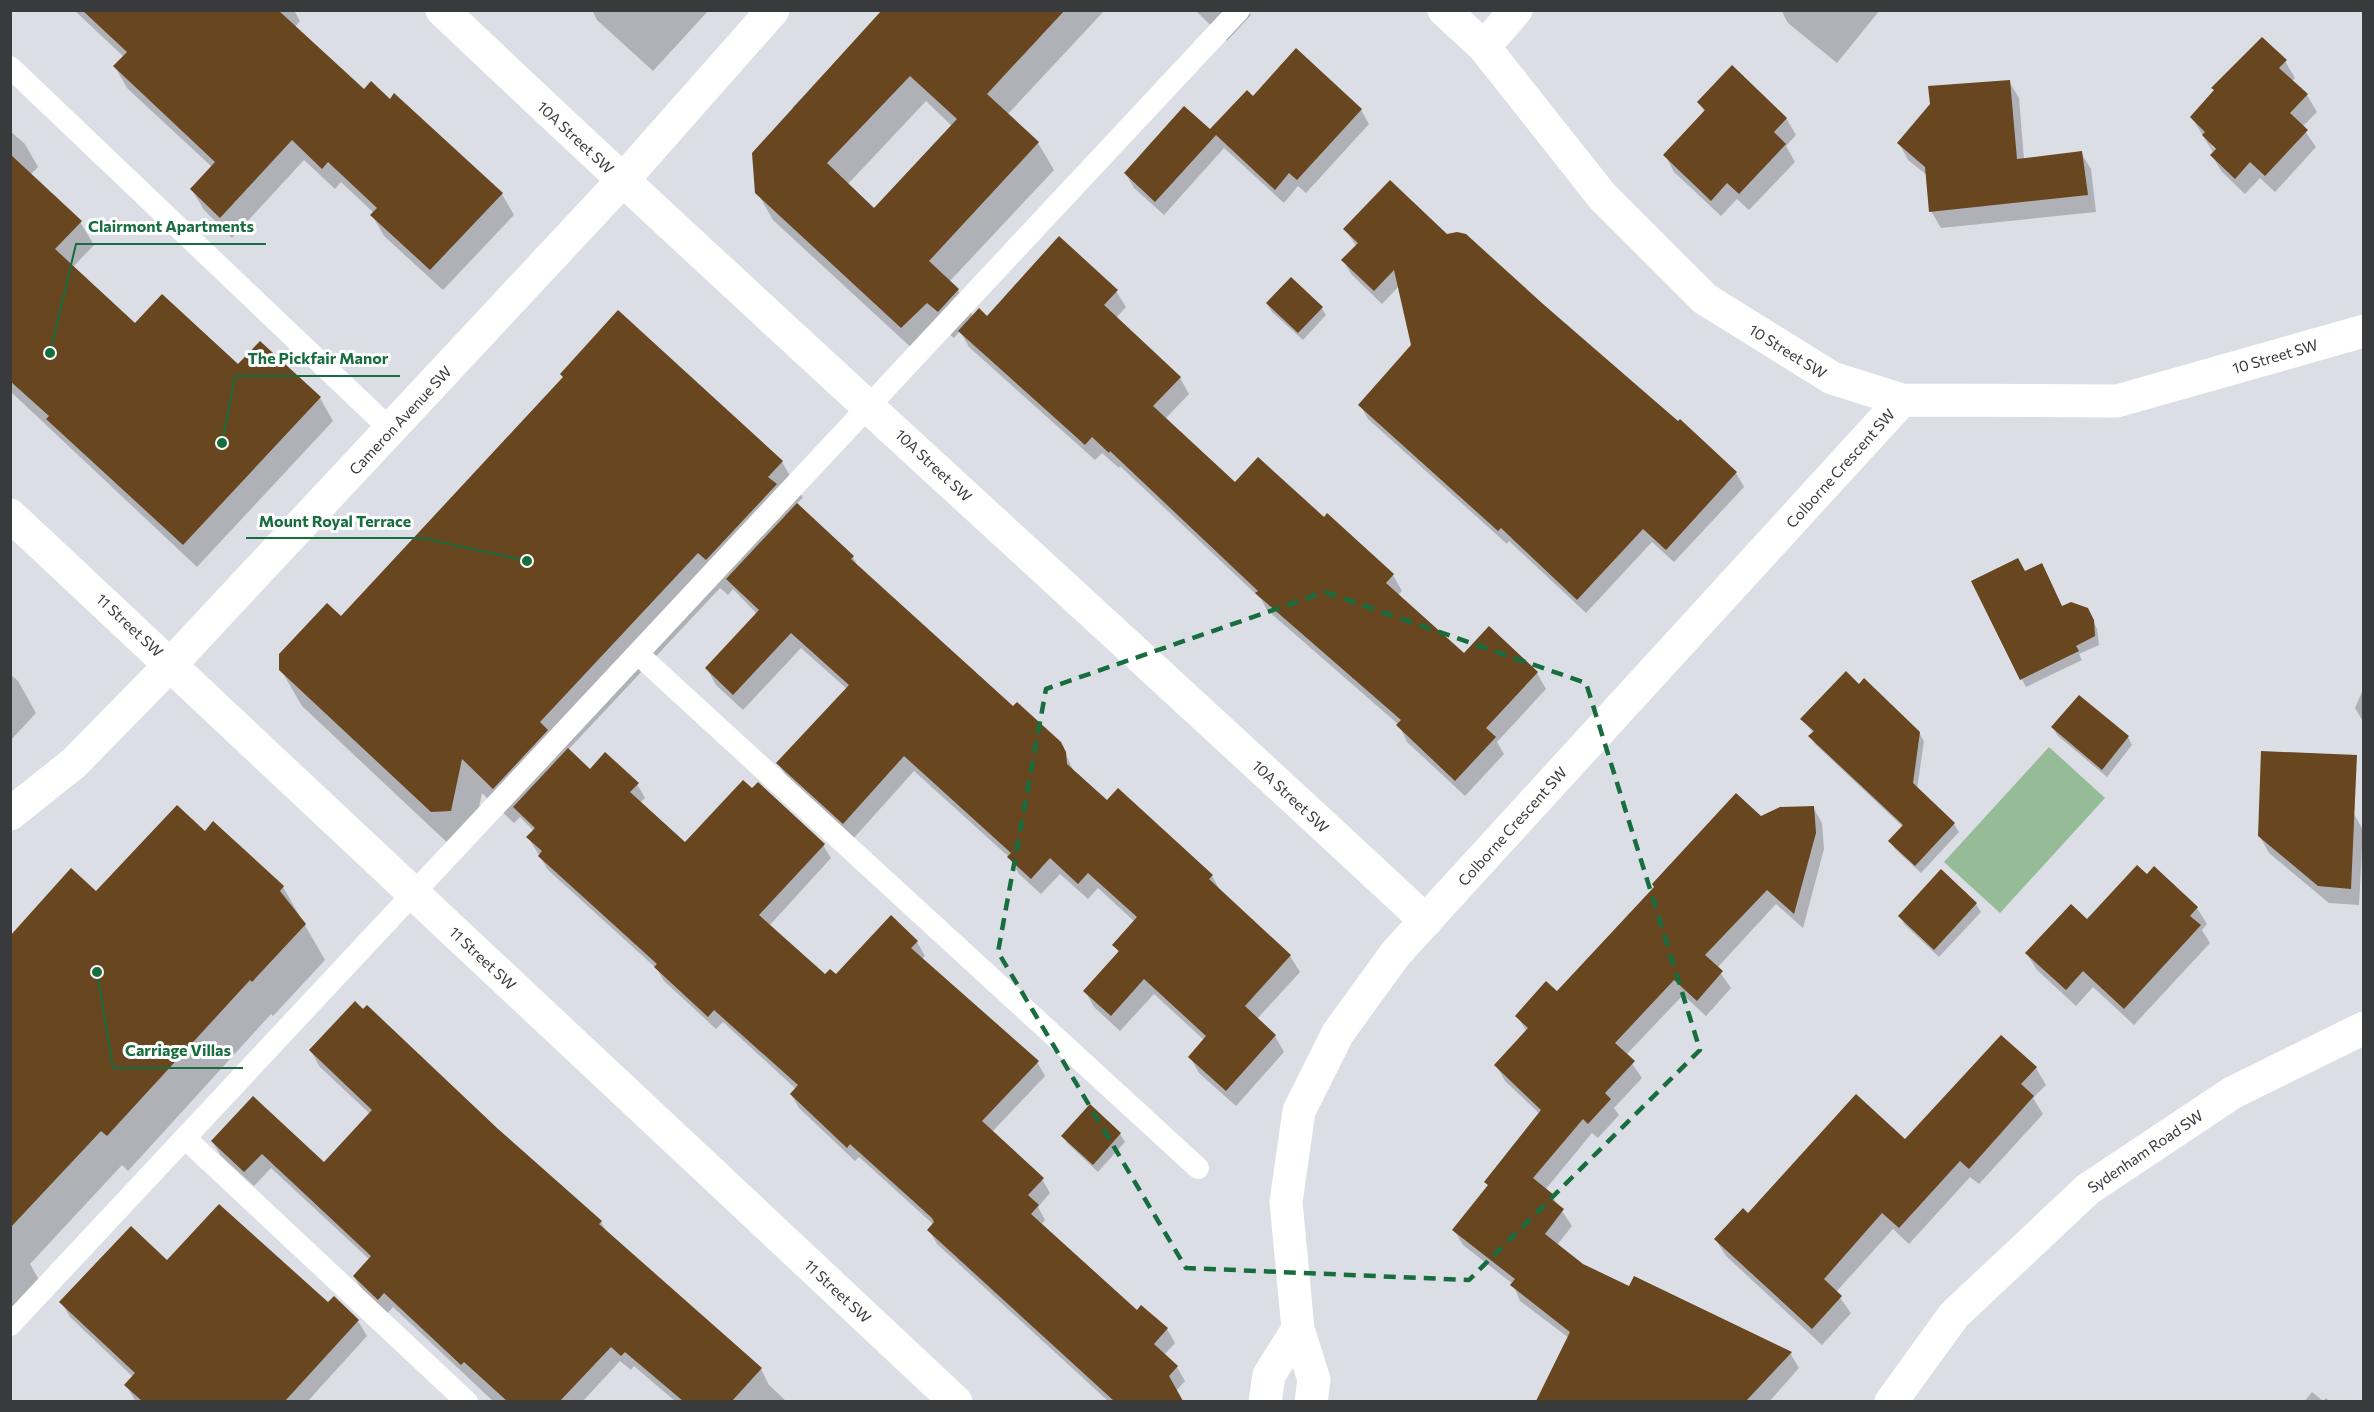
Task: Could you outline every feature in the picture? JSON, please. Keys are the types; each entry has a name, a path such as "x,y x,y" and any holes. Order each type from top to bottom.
{"street":[{"name":"10A Street SW","path":"442,10 622,181 870,406 1426,921"},
{"name":"Cameron Avenue SW","path":"10,814 74,763 172,663 622,181 773,10"},
{"name":"10 Street SW","path":"1444,10 1484,47 1602,196 1705,299 1832,378 1902,400 2118,401 2364,332"},
{"path":"1484,47 1516,10"},
{"name":"Colborne Crescent SW","path":"1311,1401 1314,1380 1298,1329 1286,1202 1299,1111 1338,1033 1396,953 1902,400"},
{"name":"11 Street SW","path":"10,515 172,663 956,1401"},
{"name":"Sydenham Road SW","path":"1892,1401 1954,1314 2088,1189 2232,1093 2364,1028"},
{"path":"1265,1401 1269,1375 1298,1329"}],"lane":[{"path":"10,1325 1239,10"},
{"path":"10,67 391,430"},
{"path":"638,654 1198,1168"},
{"path":"185,1138 467,1401"}],"highlighted area":[{"path":"1325,592 1586,683 1700,1050 1469,1280 1186,1268 998,952 1046,689"}],"green space":[{"path":"2049,747 2105,798 2000,913 1944,862"}],"building":[{"path":"82,10 278,10 364,89 371,81 390,99 394,93 503,193 430,270 370,215 377,208 328,162 322,169 292,140 220,218 190,189 215,162 113,66 127,52"},
{"path":"882,10 1065,10 987,94 1039,142 929,261 959,289 938,312 927,303 901,328 755,193 752,153","holes":["910,76 957,119 874,208 827,163"]},
{"path":"2262,37 2287,60 2279,68 2308,94 2290,113 2308,130 2265,176 2250,162 2235,179 2210,155 2216,149 2202,135 2205,132 2190,117 2214,90 2211,88"},
{"path":"1296,48 1362,109 1297,180 1289,173 1275,190 1216,135 1155,202 1124,173 1184,106 1210,129 1247,90 1253,96"},
{"path":"1732,65 1787,118 1774,132 1786,144 1739,194 1727,183 1711,201 1663,155 1705,110 1697,102"},
{"path":"2010,80 2017,159 2082,151 2088,195 1929,212 1925,167 1897,143 1930,104 1928,86"},
{"path":"10,154 82,221 55,249 135,323 162,294 238,364 260,341 321,397 183,545 46,419 49,416 10,381"},
{"path":"1390,180 1447,234 1457,232 1466,234 1678,421 1680,419 1737,472 1666,550 1643,529 1577,600 1501,528 1498,531 1358,405 1411,345 1394,270 1374,291 1341,260 1358,243 1343,229"},
{"path":"1059,236 1118,290 1104,305 1181,377 1153,406 1235,482 1258,457 1324,517 1327,513 1394,574 1386,583 1464,653 1489,626 1538,672 1486,728 1496,737 1455,781 1396,725 1401,720 1255,593 1258,591 1110,451 1109,453 1092,437 1085,445 958,331 979,308 987,316"},
{"path":"1291,277 1323,307 1298,333 1266,303"},
{"path":"618,310 783,461 768,477 777,484 706,560 698,553 540,722 548,730 493,789 462,759 451,811 431,812 279,670 279,654 327,603 341,616 563,377 560,374"},
{"path":"797,503 854,556 851,559 1013,706 1017,702 1061,742 1066,752 1067,764 1107,800 1118,788 1213,875 1209,879 1291,955 1245,1006 1276,1035 1226,1091 1188,1057 1206,1036 1144,979 1111,1016 1083,991 1119,951 1112,945 1137,917 1088,873 1078,884 1050,858 1031,879 1007,857 1011,853 904,756 843,824 776,763 849,685 791,633 733,695 705,668 759,610 726,579"},
{"path":"2018,558 2025,571 2042,563 2062,606 2071,602 2088,608 2094,620 2095,636 2076,646 2079,651 2020,680 1971,581"},
{"path":"1846,671 1859,684 1864,678 1920,732 1913,783 1955,823 1915,866 1888,841 1903,825 1808,736 1814,731 1800,719"},
{"path":"2079,695 2129,736 2102,770 2051,727"},
{"path":"568,748 590,769 605,752 639,783 630,792 685,842 743,780 752,788 758,782 825,844 759,915 825,974 830,969 836,974 891,915 918,941 911,948 1039,1061 982,1121 1044,1178 1028,1195 1039,1205 1031,1214 1137,1310 1141,1305 1168,1328 1154,1344 1178,1366 1169,1376 1183,1401 1114,1401 927,1230 934,1222 932,1218 850,1144 847,1148 790,1094 798,1085 714,1010 708,1017 654,967 657,964 538,856 542,851 526,837 535,828 513,807"},
{"path":"2261,751 2357,755 2351,889 2318,886 2258,836"},
{"path":"1736,793 1761,816 1780,807 1814,806 1816,833 1794,914 1767,890 1705,955 1723,971 1697,1001 1674,980 1615,1043 1635,1061 1605,1093 1611,1099 1588,1124 1583,1119 1533,1178 1554,1195 1550,1198 1564,1209 1545,1234 1583,1264 1629,1286 1634,1276 1792,1352 1746,1401 1536,1401 1570,1332 1510,1285 1515,1279 1452,1230 1488,1185 1484,1182 1541,1110 1494,1065 1528,1028 1515,1016 1546,981 1557,991 1654,887 1652,884"},
{"path":"177,805 205,831 213,821 284,886 280,891 306,924 252,982 250,980 107,1136 101,1131 10,1228 10,936 71,868 96,891"},
{"path":"2137,865 2147,874 2154,866 2198,907 2190,916 2201,925 2124,1009 2083,971 2066,990 2025,953 2071,904 2087,919"},
{"path":"1941,869 1977,903 1934,950 1898,916"},
{"path":"355,1001 363,1009 367,1005 497,1128 602,1221 599,1224 762,1368 732,1401 683,1401 625,1352 621,1356 611,1347 560,1401 507,1401 464,1362 461,1365 384,1293 378,1300 353,1276 371,1256 262,1154 244,1172 211,1141 253,1096 324,1162 372,1110 309,1050"},
{"path":"2001,1035 2037,1067 2021,1084 2034,1096 1969,1169 1960,1161 1899,1228 1882,1213 1824,1279 1842,1296 1812,1329 1714,1239 1743,1208 1748,1213 1856,1094 1905,1139"},
{"path":"1090,1104 1121,1133 1093,1165 1061,1136"},
{"path":"219,1204 328,1302 334,1296 359,1320 285,1401 142,1401 124,1385 135,1373 59,1302 131,1226 167,1260"}],"place":[{"name":"Clairmont Apartments","path":"50,353"},
{"name":"The Pickfair Manor","path":"222,443"},
{"name":"Mount Royal Terrace","path":"527,561"},
{"name":"Carriage Villas","path":"97,972"}]}
